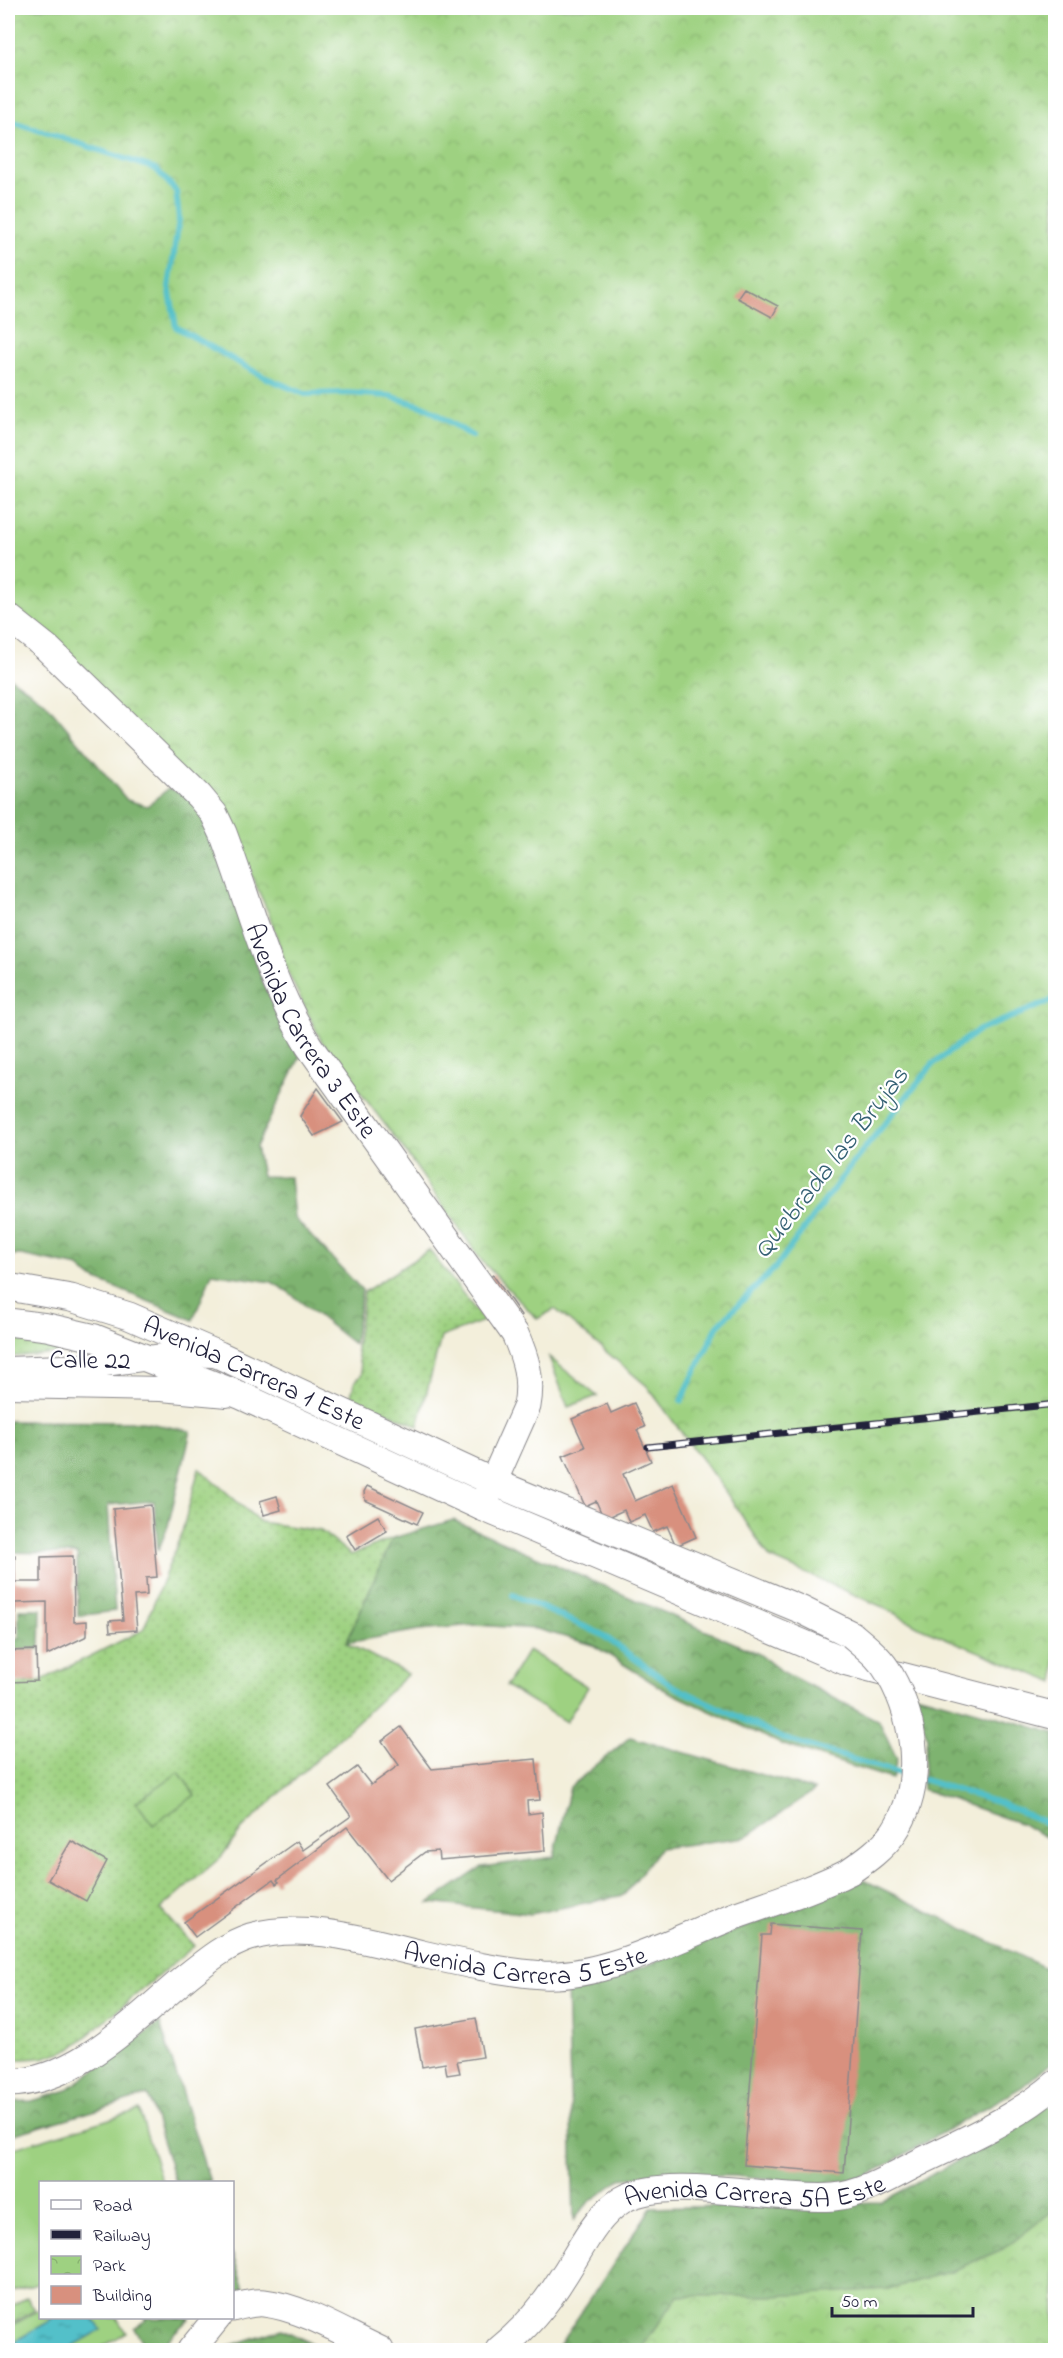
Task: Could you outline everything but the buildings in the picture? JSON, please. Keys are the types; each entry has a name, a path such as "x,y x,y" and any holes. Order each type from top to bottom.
{"main road":[{"name":"Avenida Carrera 3 Este","path":"8,616 47,648 199,796 214,814 232,856 275,979 294,1023 515,1334 524,1355 530,1389 527,1406 482,1506"},
{"name":"Avenida Carrera 1 Este","path":"8,1287 35,1290 103,1307 219,1355 493,1482"},
{"name":"Avenida Carrera 1 Este","path":"8,1322 73,1332 147,1358 242,1396 482,1506"},
{"name":"Avenida Carrera 5 Este","path":"8,2083 45,2078 70,2067 104,2044 211,1957 250,1938 288,1931 338,1935 492,1969 559,1975 602,1968 829,1882 850,1871 883,1845 894,1832 907,1806 914,1767 909,1722 890,1674 877,1657 852,1635 802,1610 493,1482"},
{"path":"482,1506 847,1662 1056,1716"},
{"name":"Avenida Carrera 5A Este","path":"500,2350 514,2339 549,2297 597,2223 623,2199 644,2192 678,2189 821,2197 850,2194 981,2132 1038,2099 1056,2084"},
{"path":"234,2308 263,2303 278,2306 307,2316 380,2350"},
{"path":"191,2350 216,2319"}],"street":[{"name":"Calle 22","path":"8,1369 90,1366 178,1354 219,1355"},
{"name":"Calle 22","path":"8,1386 161,1389 242,1396"}],"green space":[{"path":"8,8 1055,8 1055,1683 921,1628 885,1608 770,1558 723,1488 647,1386 555,1309 537,1319 481,1260 402,1147 322,1042 289,975 269,914 241,853 8,608"},
{"path":"8,676 45,702 127,800 147,806 169,788 195,799 205,818 264,985 300,1057 256,1147 262,1176 290,1177 294,1218 362,1290 354,1344 287,1291 272,1282 212,1273 193,1320 90,1277 79,1267 21,1255 8,1255"},
{"path":"429,1250 484,1321 441,1337 418,1426 351,1396 354,1383 362,1374 356,1348 364,1292"},
{"path":"8,1339 97,1350 8,1357"},
{"path":"549,1357 597,1396 568,1407"},
{"path":"8,1421 143,1422 191,1431 168,1526 158,1551 154,1501 108,1505 115,1611 78,1616 77,1554 8,1552"},
{"path":"199,1468 260,1522 321,1531 351,1555 393,1538 346,1643 408,1674 242,1829 222,1856 161,1909 194,1946 71,2049 42,2058 8,2060 8,1685 40,1681 143,1630 182,1532"},
{"path":"453,1520 759,1654 781,1671 879,1721 897,1759 892,1779 781,1744 663,1689 593,1645 537,1629 475,1625 419,1630 346,1643 393,1538"},
{"path":"19,1609 41,1609 40,1649 8,1649 8,1638 19,1638"},
{"path":"528,1650 588,1687 566,1722 506,1686"},
{"path":"913,1693 1055,1733 1055,1842 1022,1824 922,1789 927,1736"},
{"path":"630,1737 815,1790 746,1837 660,1848 624,1895 531,1914 429,1903 482,1867 554,1857 570,1787"},
{"path":"179,1772 195,1795 153,1825 136,1802"},
{"path":"864,1880 1055,1973 1055,2059 1022,2087 865,2177 819,2185 735,2176 661,2175 621,2179 588,2203 574,2220 567,1986 620,1976"},
{"path":"160,2023 210,2181 175,2181 148,2095 8,2136 8,2102 32,2101 65,2091"},
{"path":"1055,2098 1055,2350 556,2350 651,2208 881,2202 996,2140"},
{"path":"139,2110 162,2181 39,2181 39,2283 8,2293 8,2150"},
{"path":"1055,2209 1055,2350 640,2350 678,2296 775,2296 888,2289 952,2271 1005,2248"},
{"path":"234,2259 244,2289 234,2291"},
{"path":"27,2297 35,2310 8,2326 8,2308"},
{"path":"39,2310 39,2319 118,2319 126,2333 96,2350 8,2350 8,2328"},
{"path":"189,2319 160,2350 148,2350 134,2328 146,2320"},
{"path":"282,2329 325,2350 216,2350"}],"water":[{"path":"53,2319 94,2319 101,2330 66,2350 22,2350 15,2341"}],"waterway":[{"path":"8,120 156,169 176,191 179,219 169,287 176,327 264,377 305,394 349,393 389,396 426,407 472,436"},
{"name":"Quebrada las Brujas","path":"681,1401 718,1325 775,1268 852,1164 933,1064 977,1031 1051,1001 1056,995"},
{"path":"513,1595 601,1634 671,1685 782,1738 905,1775"},
{"path":"918,1778 1002,1804 1056,1827"}],"railway":[{"path":"648,1447 1056,1404"}]}
